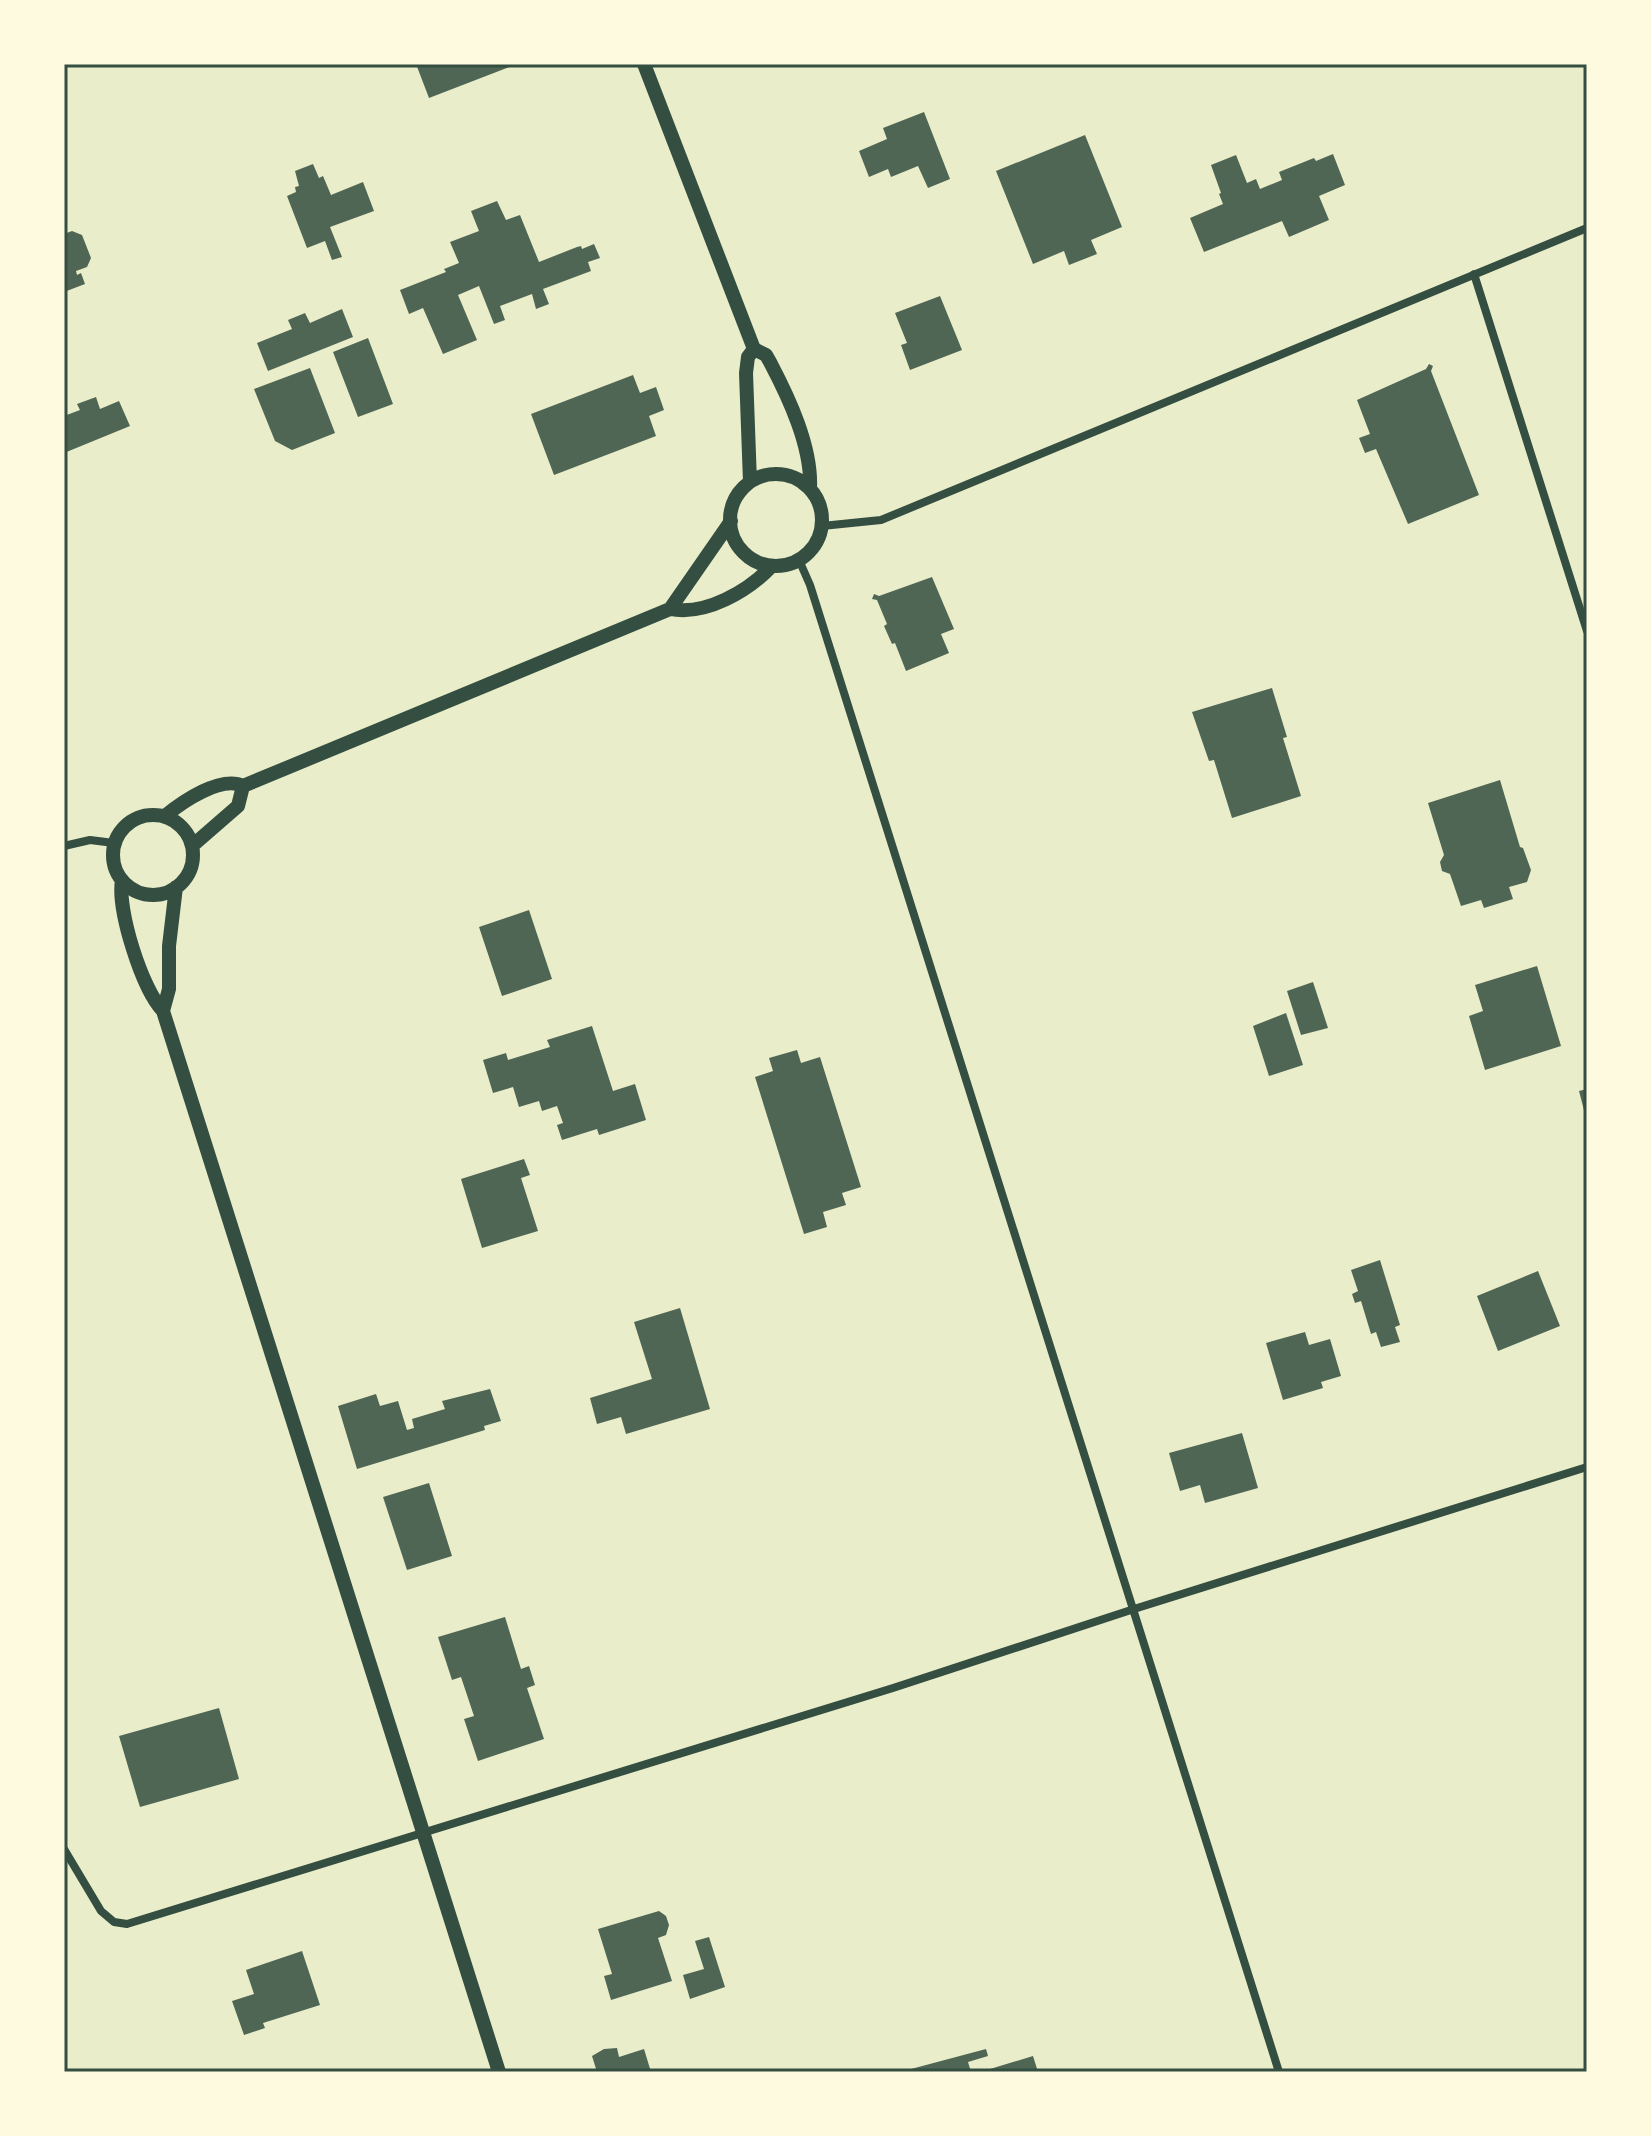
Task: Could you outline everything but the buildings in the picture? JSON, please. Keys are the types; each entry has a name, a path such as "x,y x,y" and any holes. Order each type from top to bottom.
{"street":[{"path":"165,816 181,803 218,786 228,782 243,786 670,609 688,611 728,598 755,584 772,566 799,560 810,551 822,526 822,512 810,488 808,463 786,398 766,355 754,349 644,64"},
{"path":"822,526 862,523 894,515 1587,228"},
{"path":"1474,274 1587,631"},
{"path":"750,482 746,373 748,357 754,349"},
{"path":"670,609 731,521 735,499 750,482 773,474 786,475 810,488"},
{"path":"731,521 738,545 747,555 772,566"},
{"path":"799,560 810,585 1279,2072"},
{"path":"192,846 238,806 243,786"},
{"path":"142,816 165,816 182,827 192,846 193,859 189,872 176,887 157,895 144,894 122,880 115,868 114,843 130,822 142,816"},
{"path":"64,846 90,840 114,843"},
{"path":"122,880 124,917 147,983 163,1011 499,2072"},
{"path":"163,1011 169,989 169,946 176,887"},
{"path":"64,1849 101,1911 114,1922 127,1924 893,1688 1587,1467"}]}
